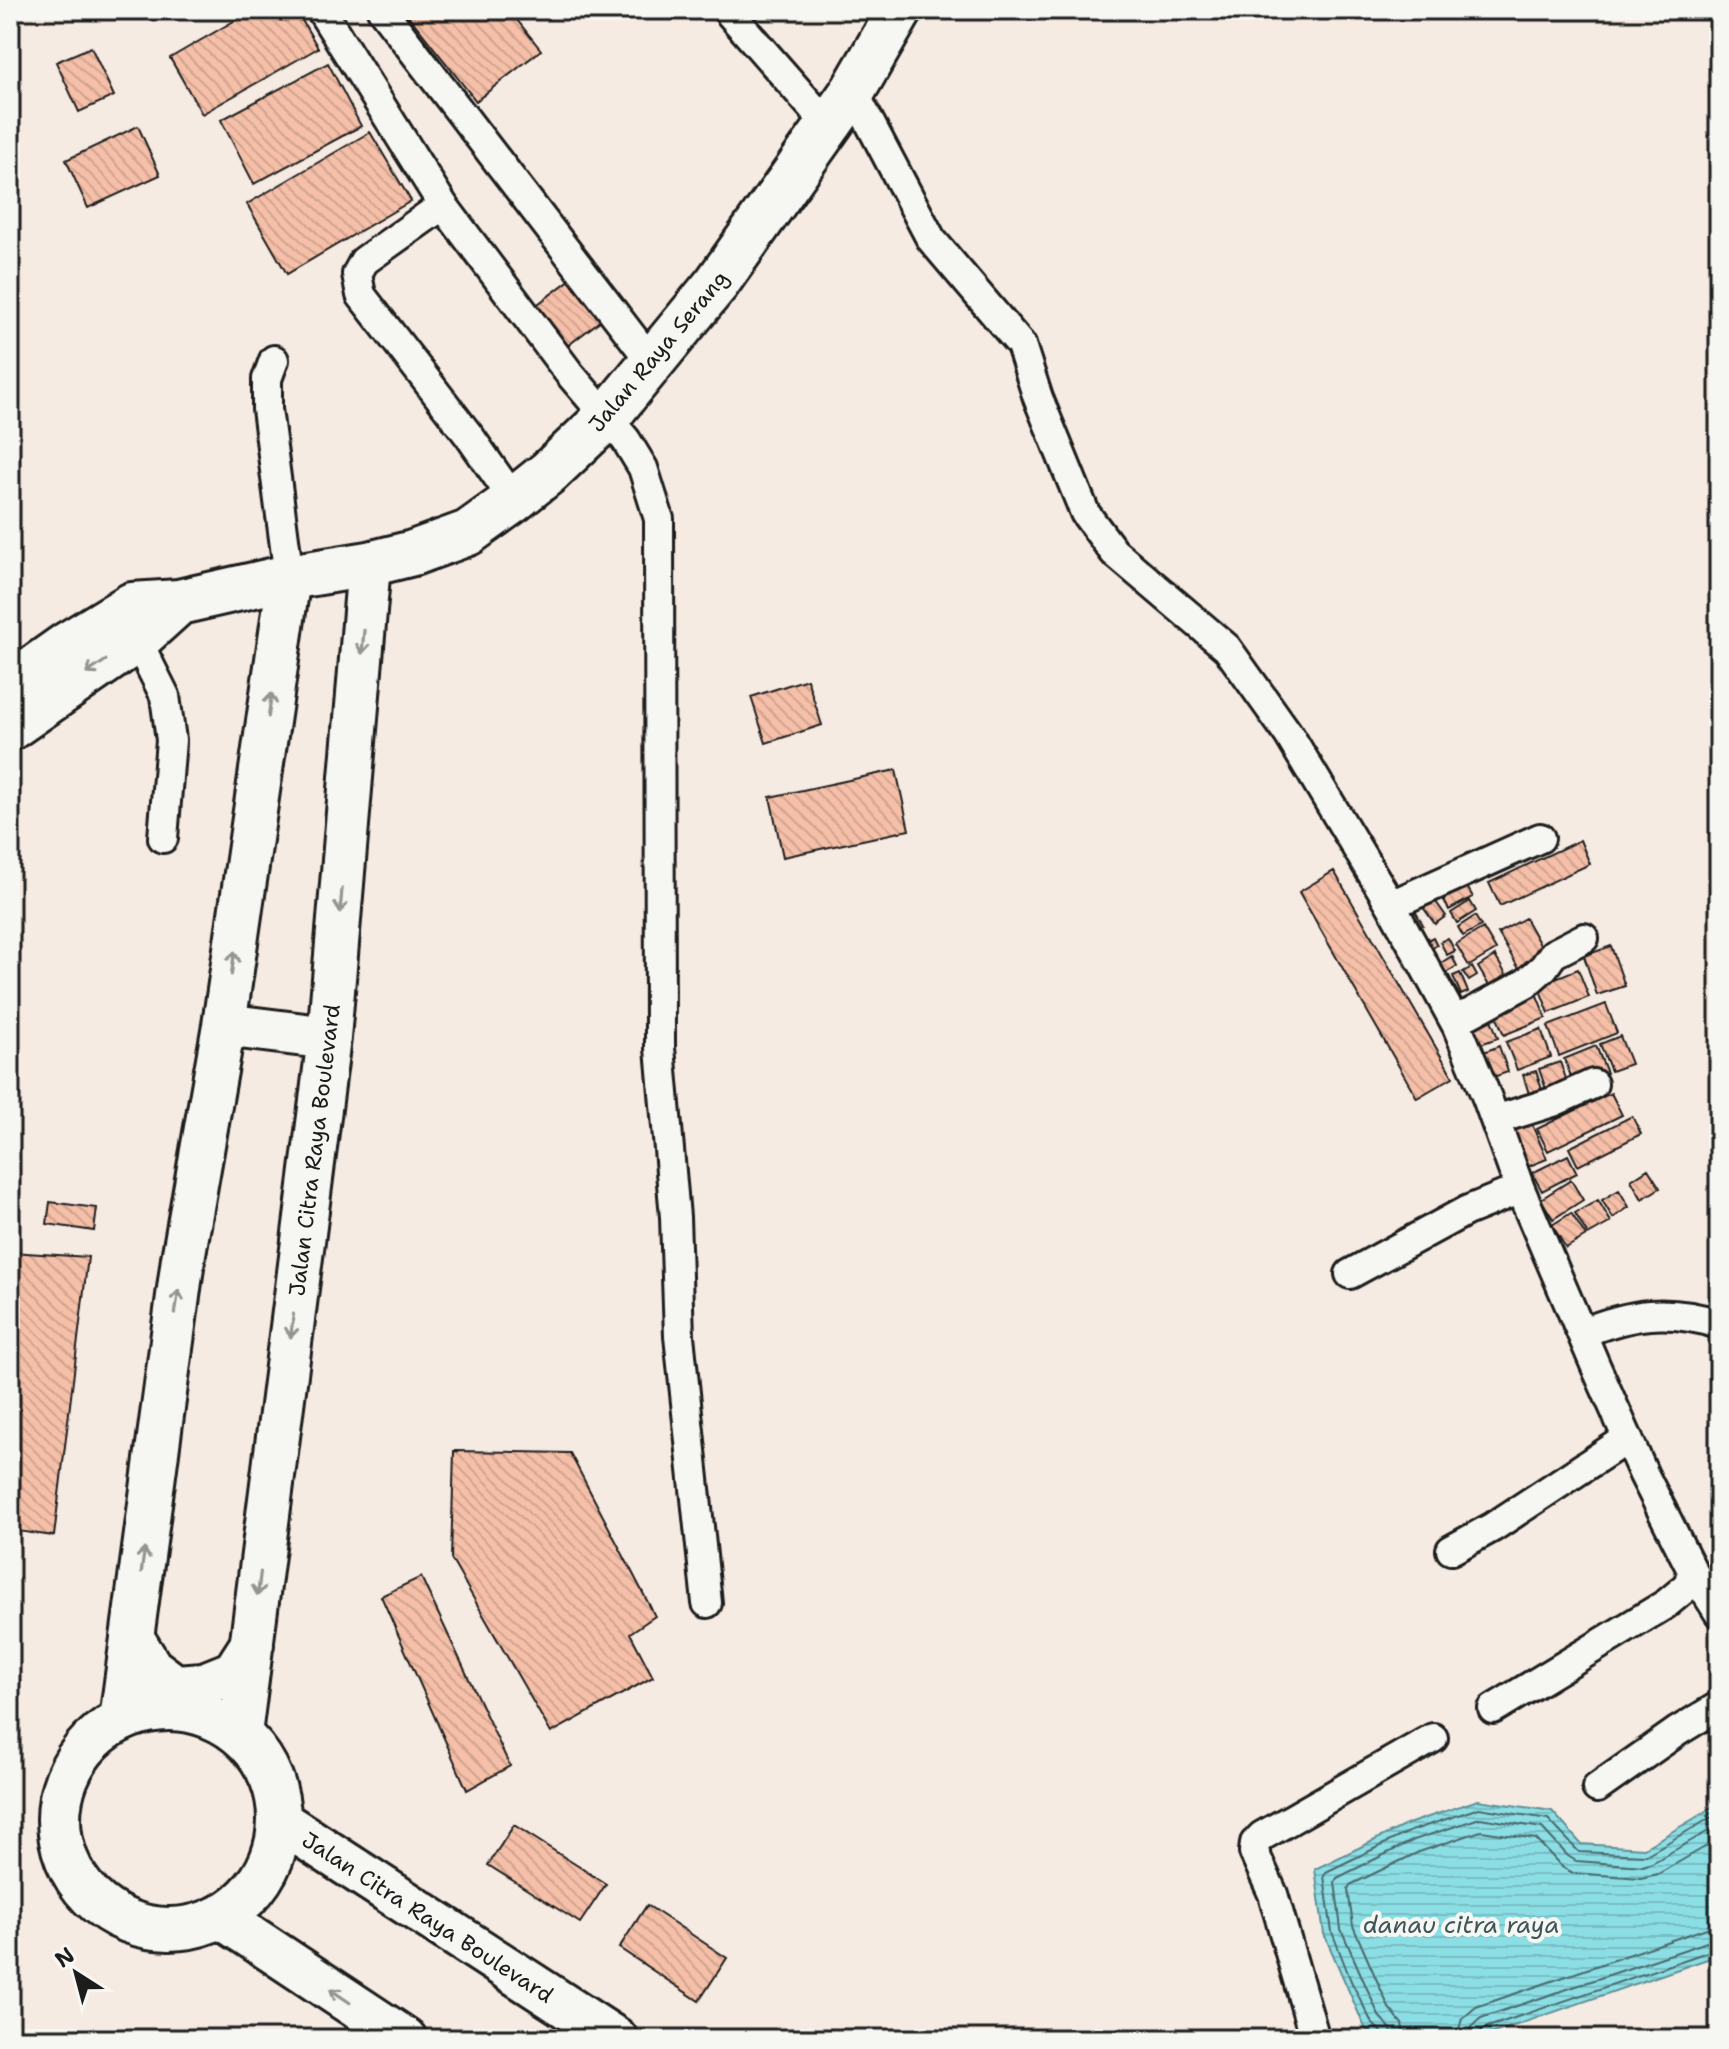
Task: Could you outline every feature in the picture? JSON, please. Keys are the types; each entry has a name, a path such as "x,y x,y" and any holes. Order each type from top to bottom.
{"highway":[{"name":"Jalan Raya Serang","path":"10,685 68,644 132,605 179,602 413,553 468,533 514,500 549,472 607,417 717,283 840,108 900,10"},
{"name":"Jalan Raya Serang","path":"10,728 137,640 179,602"}],"main road":[{"name":"Jalan Citra Raya Boulevard","path":"240,1734 329,1038 369,564"},
{"path":"121,1720 183,1259 224,1025 289,577"},
{"path":"224,1025 329,1038"},
{"path":"132,1637 151,1668 175,1686 204,1684 234,1672 252,1644"},
{"path":"182,1709 213,1717 240,1734 262,1758 275,1788 280,1821 272,1859 251,1893 221,1917 188,1928 164,1929 152,1929 119,1919 90,1898 70,1870 59,1836 59,1802 70,1768 92,1740 121,1720 151,1710 182,1709"},
{"name":"Jalan Citra Raya Boulevard","path":"280,1821 616,2039"},
{"path":"221,1917 405,2039"}],"street":[{"path":"321,10 443,205 643,468 659,519 660,1048 674,1202 679,1336 707,1603"},
{"path":"382,10 653,364"},
{"path":"727,10 840,108 931,239 1021,345 1043,411 1085,513 1114,552 1227,648 1289,735 1391,905 1453,1018 1520,1189 1628,1438 1693,1572 1719,1613"},
{"path":"443,205 364,261 357,274 361,295 470,437 514,500"},
{"path":"274,360 267,379 267,409 289,577"},
{"path":"137,640 165,696 171,740 163,838"},
{"path":"1391,905 1540,838"},
{"path":"1453,1018 1469,1014 1526,983 1553,954 1584,938"},
{"path":"1495,1120 1553,1102 1593,1084"},
{"path":"1350,1274 1466,1211 1520,1189"},
{"path":"1582,1333 1608,1323 1660,1312 1719,1324"},
{"path":"1451,1550 1493,1527 1628,1438"},
{"path":"1493,1709 1666,1604 1689,1585 1693,1572"},
{"path":"1597,1788 1719,1706"},
{"path":"1315,2039 1273,1894 1254,1852 1255,1843 1262,1836 1433,1738"}],"water":[{"name":"danau citra raya","path":"1478,1800 1552,1811 1581,1844 1644,1848 1719,1804 1719,1955 1476,2039 1378,2039 1365,2028 1324,1934 1315,1869 1408,1824"}],"building":[{"path":"146,10 169,10 153,20"},
{"path":"253,10 296,10 318,48 202,114 170,58"},
{"path":"404,10 509,10 541,50 476,101"},
{"path":"91,47 114,96 79,112 56,62"},
{"path":"328,63 361,126 254,184 221,120"},
{"path":"138,126 160,175 88,208 66,160"},
{"path":"370,132 411,201 287,274 247,204"},
{"path":"579,273 610,313 566,347 534,307"},
{"path":"807,679 822,725 766,743 751,697"},
{"path":"896,770 909,830 783,857 770,797"},
{"path":"1580,840 1590,864 1500,906 1489,883"},
{"path":"1334,871 1453,1077 1417,1098 1299,892"},
{"path":"1463,880 1473,897 1449,910 1440,893"},
{"path":"1431,895 1446,916 1435,924 1420,903"},
{"path":"1470,901 1476,911 1457,923 1451,913"},
{"path":"1414,909 1423,925 1413,931 1404,915"},
{"path":"1475,916 1481,926 1463,936 1458,927"},
{"path":"1525,918 1548,959 1522,974 1498,933"},
{"path":"1483,928 1496,950 1469,966 1456,944"},
{"path":"1433,937 1437,945 1423,953 1419,944"},
{"path":"1448,938 1455,951 1447,955 1440,942"},
{"path":"1611,946 1625,986 1597,995 1584,956"},
{"path":"1452,956 1457,966 1439,977 1433,968"},
{"path":"1495,956 1511,983 1494,994 1478,967"},
{"path":"1472,967 1477,976 1469,981 1463,972"},
{"path":"1578,969 1589,997 1549,1013 1538,985"},
{"path":"1460,973 1468,992 1461,995 1453,976"},
{"path":"1449,976 1462,1001 1451,1006 1438,982"},
{"path":"1536,993 1546,1018 1504,1035 1494,1010"},
{"path":"1606,1004 1617,1033 1559,1056 1548,1026"},
{"path":"1489,1014 1498,1038 1475,1046 1467,1023"},
{"path":"1541,1029 1551,1057 1517,1070 1506,1042"},
{"path":"1620,1036 1631,1064 1611,1071 1600,1044"},
{"path":"1499,1046 1508,1072 1485,1080 1476,1055"},
{"path":"1596,1046 1607,1073 1575,1086 1564,1059"},
{"path":"1560,1062 1569,1087 1548,1095 1539,1069"},
{"path":"1536,1071 1544,1096 1531,1100 1523,1075"},
{"path":"1611,1093 1622,1115 1548,1151 1537,1129"},
{"path":"1632,1116 1641,1134 1578,1166 1569,1148"},
{"path":"1530,1120 1547,1159 1527,1167 1511,1129"},
{"path":"1568,1155 1577,1173 1542,1191 1532,1173"},
{"path":"1648,1169 1660,1188 1642,1199 1631,1180"},
{"path":"1571,1180 1583,1200 1553,1219 1541,1199"},
{"path":"1619,1190 1629,1207 1613,1218 1602,1200"},
{"path":"1598,1200 1611,1222 1588,1235 1575,1213"},
{"path":"50,1202 97,1208 94,1231 47,1224"},
{"path":"1571,1213 1586,1236 1566,1248 1552,1225"},
{"path":"10,1252 88,1257 54,1536 10,1530"},
{"path":"454,1451 570,1453 655,1616 630,1633 653,1677 551,1733 451,1559"},
{"path":"421,1577 510,1766 467,1790 381,1596"},
{"path":"514,1825 606,1884 580,1923 488,1865"},
{"path":"647,1905 727,1958 699,2001 619,1948"}]}
